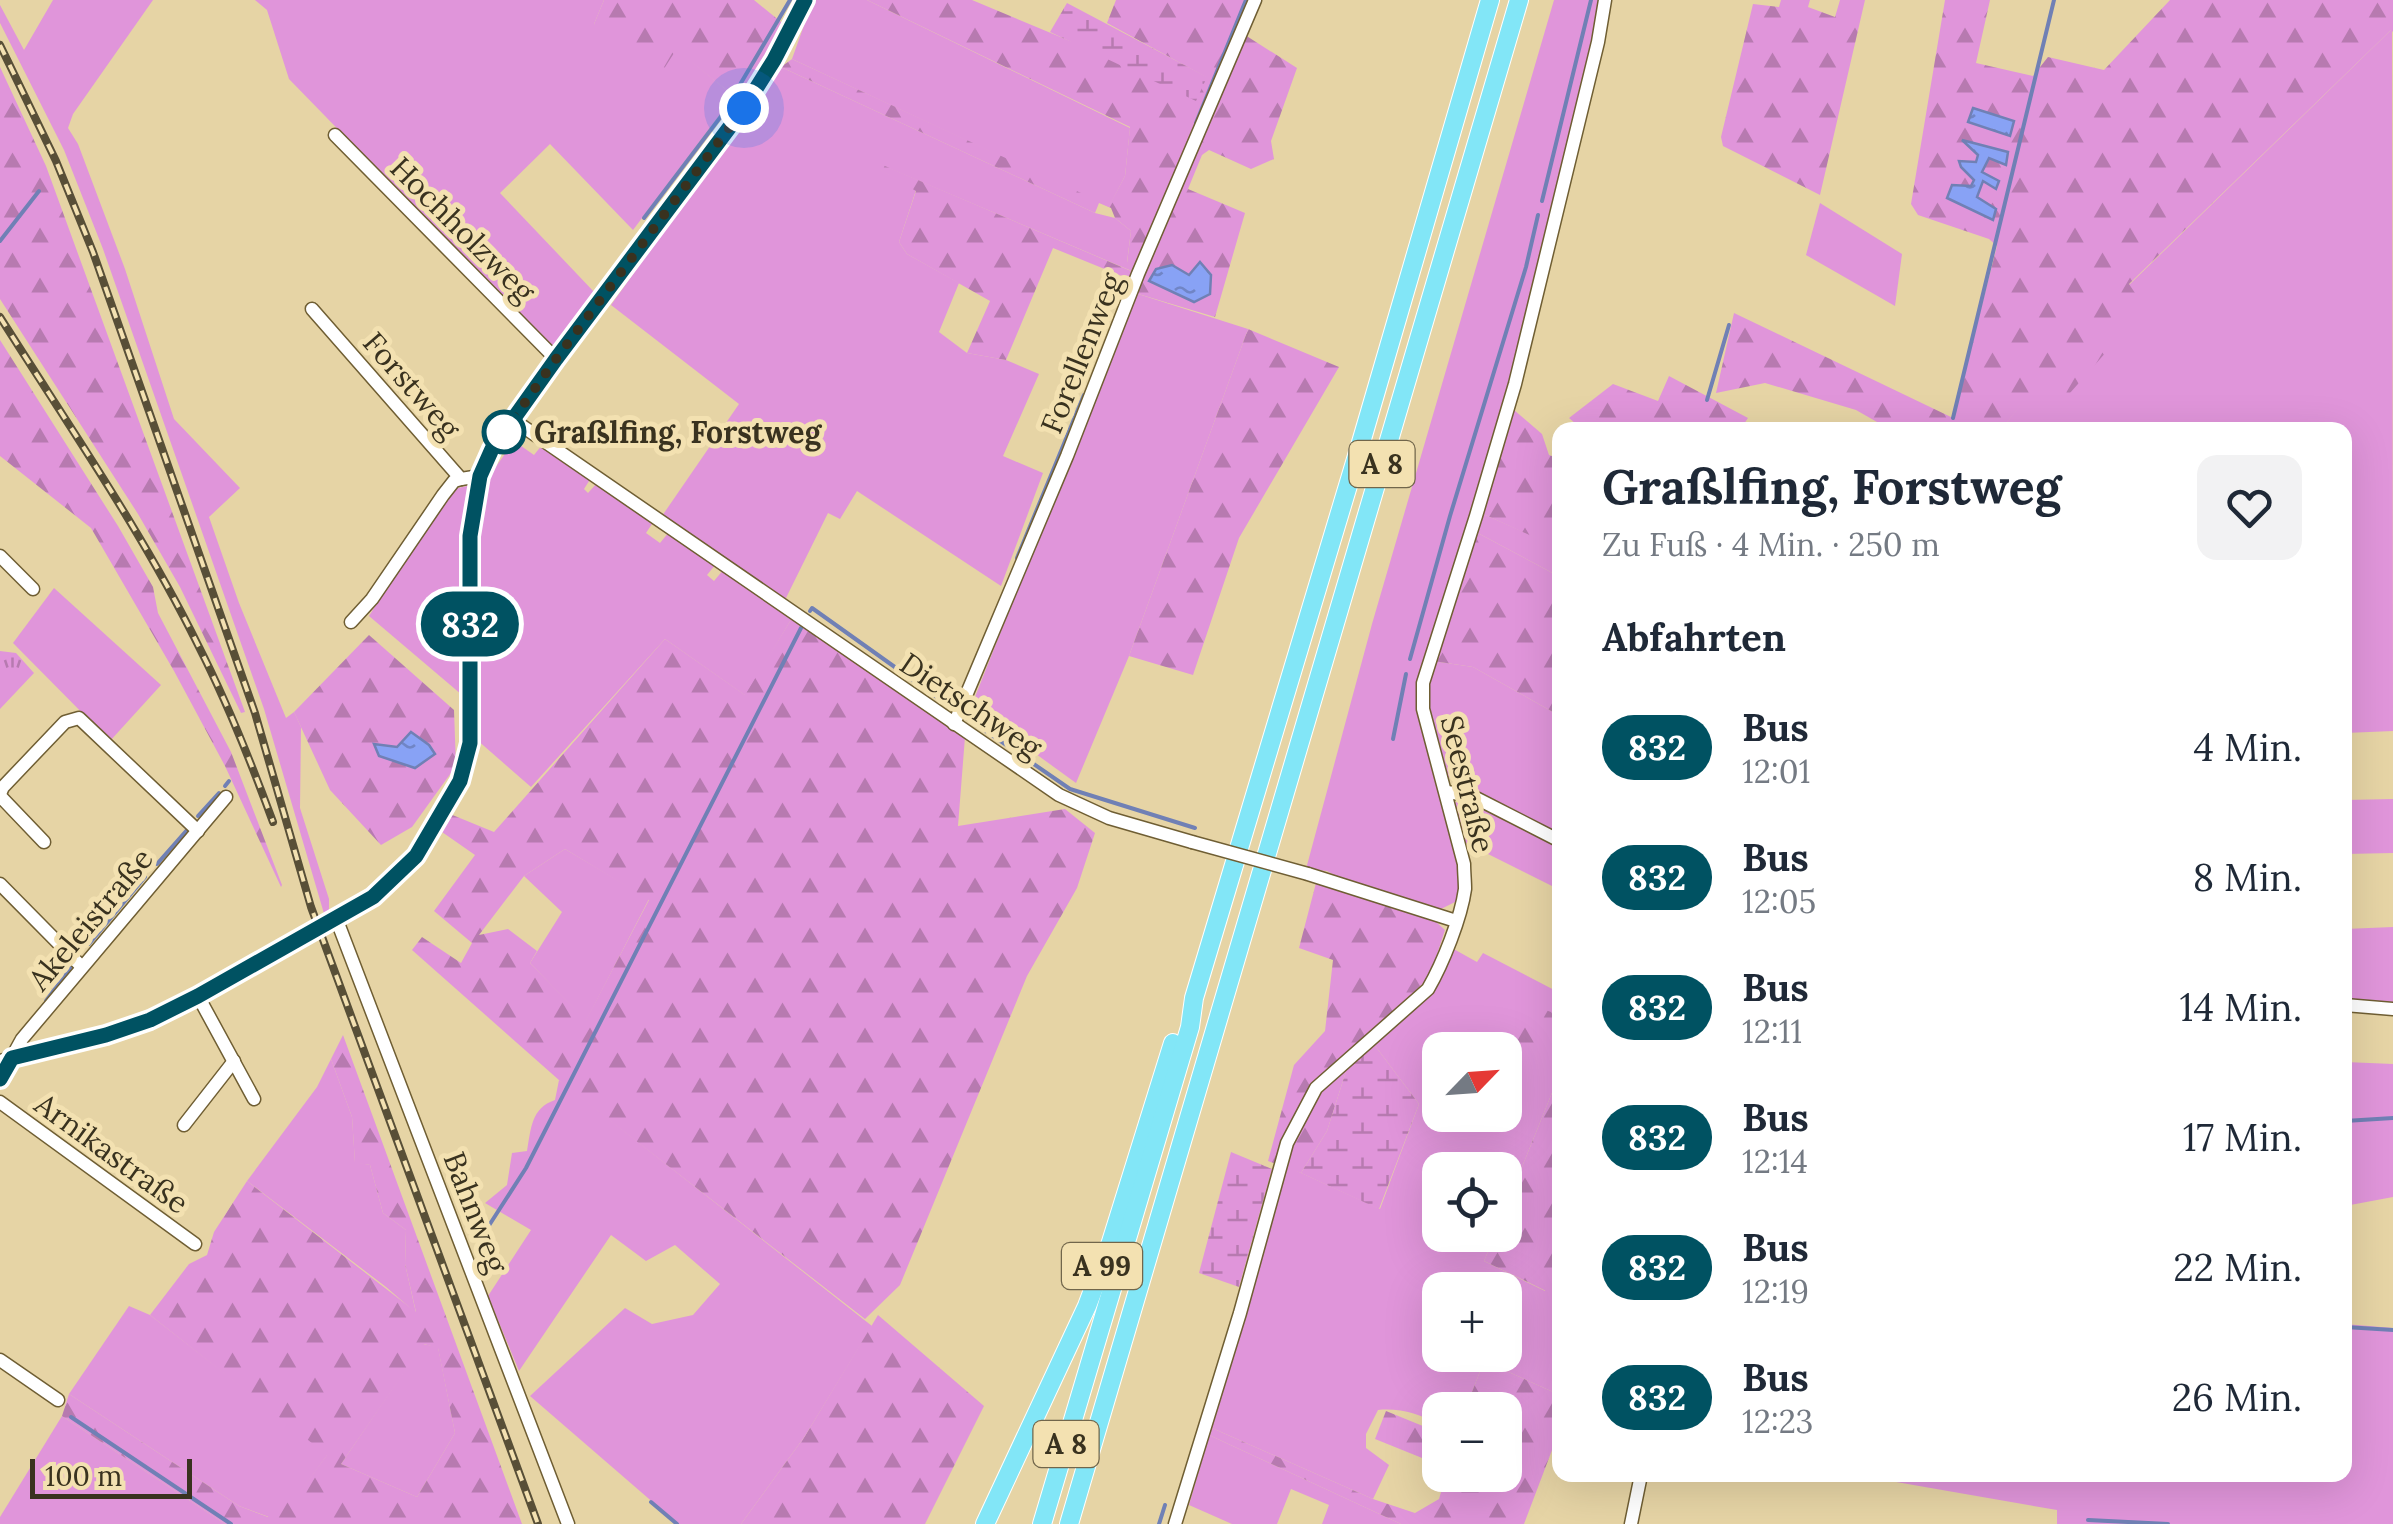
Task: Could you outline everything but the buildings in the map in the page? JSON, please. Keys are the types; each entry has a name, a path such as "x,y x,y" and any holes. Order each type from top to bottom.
{"highway":[{"name":"A 8","path":"1042,1524 1490,0"},
{"name":"A 8","path":"1070,1524 1519,0"},
{"name":"A 99","path":"984,1524 1087,1306 1179,1024 1194,998"}],"street":[{"path":"6,1060 150,1020 373,897 416,856 460,781 470,743 470,536 480,476 492,449 744,108 805,0"},
{"name":"Forellenweg","path":"954,724 1067,456 1138,274 1256,0"},
{"name":"Seestraße","path":"1176,1524 1286,1143 1316,1088 1428,989 1440,969 1456,922 1464,889 1464,864 1424,709 1423,683 1515,384 1605,0"},
{"name":"Hochholzweg","path":"336,134 556,359"},
{"name":"Forstweg","path":"312,309 461,479 480,476"},
{"name":"Dietschweg","path":"512,419 1059,794 1110,818 1308,874 1456,922"},
{"path":"352,622 372,599 442,495 461,479"},
{"path":"0,556 33,589"},
{"path":"44,842 0,795 3,786 65,722 79,718 198,830"},
{"path":"1447,792 1472,796 1552,838"},
{"name":"Akeleistraße","path":"0,1079 6,1060 22,1039 226,797"},
{"path":"0,884 82,966"},
{"name":"Bahnweg","path":"336,918 568,1524"},
{"path":"198,996 254,1099"},
{"path":"2352,1006 2393,1009"},
{"path":"184,1125 234,1061"},
{"name":"Arnikastraße","path":"0,1102 196,1244"},
{"path":"0,1360 58,1400"},
{"path":"1631,1524 1639,1482"}],"green space":[{"path":"53,0 153,0 73,114 68,128 78,144 125,269 174,419 240,488 209,517 286,718 294,712 301,727 300,808 329,899 329,914 325,917 264,709 103,249 64,150 0,23 0,5 24,50"},
{"path":"255,0 604,0 594,24 676,49 734,96 633,230 550,144 500,193 596,294 556,347 550,347 289,79 267,10"},
{"path":"604,0 754,0 786,26 743,96 734,96 676,50 660,75 621,53 594,24"},
{"path":"813,0 867,0 1130,128 1125,176 1109,207 792,59"},
{"path":"867,0 972,0 1070,41 1206,77 1107,23 1116,0 1256,0 1245,35 1297,68 1271,141 1274,159 1251,169 1209,150 1202,155 1188,189 1245,213 1215,317 1135,293 1139,283 1053,248 1006,360 967,353 990,301 907,254 899,242 916,191 880,170 878,163 1131,271 1127,263 1131,231 1115,218 1111,208 1099,203 1095,213 781,67 792,59 1109,206 1125,176 1130,127"},
{"path":"1554,0 1601,0 1514,368 1418,684 1462,886 1457,901 1439,910 1347,882 1327,871 1306,869 1372,624"},
{"path":"1781,0 1810,0 1808,7 1835,17 1840,0 1865,0 1820,195 1723,146 1721,137 1753,4 1779,7"},
{"path":"1945,0 1990,0 1976,63 2033,76 2048,57 2104,70 2170,0 2393,0 2393,32 2129,284 2145,308 2070,393 2025,400 2007,422 1877,422 1856,410 1765,383 1716,393 1734,313 1953,418 1997,246 1989,239 1918,215 1911,204"},
{"path":"1067,3 1207,77 1196,101 1050,32"},
{"path":"2392,29 2393,731 2352,733 2352,422 2007,422 2129,285"},
{"path":"0,67 46,166 245,712 241,713 180,587 138,514 0,299"},
{"path":"781,67 1095,213 1115,218 1131,231 1127,262 1134,272 879,164 881,170 916,190 899,242 907,254 959,283 939,332 967,353 1006,360 1039,374 1003,456 1043,473 1001,586 857,491 840,519 828,513 785,600 662,516 739,404 611,305"},
{"path":"1820,203 1902,254 1895,306 1806,255"},
{"path":"1135,293 1248,329 1129,656 1076,783 971,707"},
{"path":"1248,329 1339,367 1239,538 1193,675 1129,656"},
{"path":"0,340 153,587 158,613 231,752 281,887 225,766 91,528 0,456"},
{"path":"1669,376 1748,418 1745,422 1574,422 1569,418 1613,384 1658,401"},
{"path":"1514,410 1542,434 1552,456 1552,545 1481,513"},
{"path":"514,441 534,455 542,445 591,478 584,489 588,493 597,483 654,521 646,533 660,543 669,532 716,564 707,575 714,581 724,569 792,618 746,696 665,639 531,787 476,739 475,706 369,616 449,490 485,482"},
{"path":"1481,513 1552,544 1552,573 1474,531"},
{"path":"1474,531 1552,573 1552,711 1473,667 1433,661"},
{"path":"54,588 161,685 110,741 13,643"},
{"path":"792,618 965,737 958,826 1065,809 1095,833 1077,888 1027,976 900,1285 865,1319 568,1088 412,950 422,937 461,963 472,943 434,911 475,855 442,832 450,814 494,832 665,639 745,695","holes":["565,849 649,900 586,1020 530,963 537,951 508,929 479,935 524,876"]},
{"path":"369,635 454,710 456,766 412,827 381,845 330,790 294,712"},
{"path":"0,651 16,653 34,673 0,709"},
{"path":"1433,661 1473,667 1552,711 1552,833 1442,773 1429,726 1425,684"},
{"path":"1460,797 1552,842 1552,886 1462,841 1452,807"},
{"path":"2393,799 2393,853 2352,854 2352,800"},
{"path":"565,849 649,899 586,1021 530,963 562,912 524,876"},
{"path":"1316,883 1435,921 1445,930 1430,976 1348,1065 1327,1131 1301,1173 1268,1161 1294,1065 1325,1031 1333,960 1299,948"},
{"path":"2393,927 2393,1004 2352,1001 2352,929"},
{"path":"1450,947 1477,962 1483,953 1552,989 1552,1093 1522,1167 1522,1152 1422,1152 1422,1252 1488,1252 1484,1261 1506,1272 1422,1272 1422,1372 1480,1372 1472,1392 1422,1392 1422,1417 1378,1410 1366,1434 1366,1448 1389,1465 1373,1499 1212,1428 1286,1166 1380,1209 1419,1104 1373,1043 1427,992"},
{"path":"1521,1001 1552,1014 1552,1029 1542,1053 1522,1052 1522,1032 1507,1032"},
{"path":"343,1035 522,1524 225,1524 62,1416 69,1394 239,1506 268,1517 279,1485 301,1490 327,1455 150,1315 189,1264 207,1255 214,1232 247,1181 416,1312 405,1264 406,1230 383,1213 370,1165 355,1163 352,1117 331,1059","holes":["424,1344 438,1348 455,1433 417,1497 341,1464"]},
{"path":"1373,1043 1419,1104 1379,1209 1301,1173 1327,1131 1348,1065"},
{"path":"331,1059 352,1117 355,1162 370,1165 383,1213 406,1230 405,1264 416,1313 247,1181 317,1087"},
{"path":"2352,1062 2393,1064 2393,1197 2352,1205"},
{"path":"559,1080 872,1326 805,1436 741,1524 678,1524 530,1396 625,1308 652,1324 693,1315 720,1284 675,1245 646,1261 611,1235 519,1371 488,1296 531,1230 485,1203 507,1185 512,1153 527,1151 534,1120 541,1108 555,1100"},
{"path":"1552,1093 1552,1274 1546,1291 1522,1279 1522,1272 1507,1272 1484,1261 1488,1252 1522,1252 1522,1167"},
{"path":"1231,1152 1272,1169 1239,1287 1199,1273"},
{"path":"1552,1273 1552,1391 1509,1372 1522,1372 1522,1280 1545,1291"},
{"path":"129,1306 150,1315 328,1454 301,1491 269,1517 239,1506 69,1394"},
{"path":"878,1315 984,1406 925,1524 741,1524 805,1436"},
{"path":"2352,1325 2393,1328 2393,1524 2057,1524 2057,1510 1896,1482 2352,1482"},
{"path":"423,1344 438,1347 455,1433 417,1497 341,1464"},
{"path":"1480,1372 1509,1372 1552,1391 1552,1450 1524,1524 1401,1524 1209,1435 1212,1428 1373,1499 1415,1513 1439,1499 1441,1492 1522,1492 1522,1392 1472,1392"},
{"path":"1386,1411 1422,1426 1422,1458 1375,1439"},
{"path":"62,1416 225,1524 0,1524 0,1517"},
{"path":"1209,1435 1401,1524 1322,1524 1329,1505 1291,1489 1277,1524 1232,1524 1189,1505"}],"water":[{"path":"1973,108 2014,121 2010,136 1968,122"},
{"path":"1962,140 2008,152 2006,165 1989,158 1982,172 1999,181 1996,189 1983,181 1977,197 1996,209 1993,220 1947,198 1952,185 1971,186 1974,180 1959,161 1976,162 1978,155"},
{"path":"1200,262 1211,275 1210,294 1194,302 1149,281 1156,269 1172,265 1189,275"},
{"path":"411,732 435,754 415,768 379,756 374,744 397,747"}],"waterway":[{"path":"644,218 722,115 790,0"},
{"path":"1196,123 1246,0"},
{"path":"1542,201 1591,0"},
{"path":"1953,418 2054,0"},
{"path":"0,241 39,191"},
{"path":"1410,659 1538,215"},
{"path":"1707,400 1729,325"},
{"path":"1017,558 1084,395"},
{"path":"810,611 812,608 920,685"},
{"path":"479,1241 526,1168 801,628"},
{"path":"1393,739 1406,674"},
{"path":"934,695 955,711"},
{"path":"967,718 1070,789 1195,828"},
{"path":"225,786 229,781"},
{"path":"198,816 219,793"},
{"path":"157,864 187,830"},
{"path":"89,944 145,877"},
{"path":"46,1001 73,965"},
{"path":"2352,1121 2393,1118"},
{"path":"2352,1327 2393,1330"},
{"path":"71,1417 231,1524"},
{"path":"651,1502 677,1524"},
{"path":"1159,1524 1165,1505"},
{"path":"2088,1520 2168,1524"}],"railway":[{"path":"0,45 56,161 93,252 255,713 311,907 538,1524"},
{"path":"0,317 104,479 176,603 229,710 273,822"}],"bus line":[{"name":"832","path":"0,1079 12,1058 106,1035 150,1020 198,996 373,897 416,856 460,781 470,743 470,536 480,476 492,449 744,108 805,0"}],"place":[{"name":"Graßlfing, Forstweg","path":"504,432"}],"route":[{"path":"504,432 744,108"}]}
